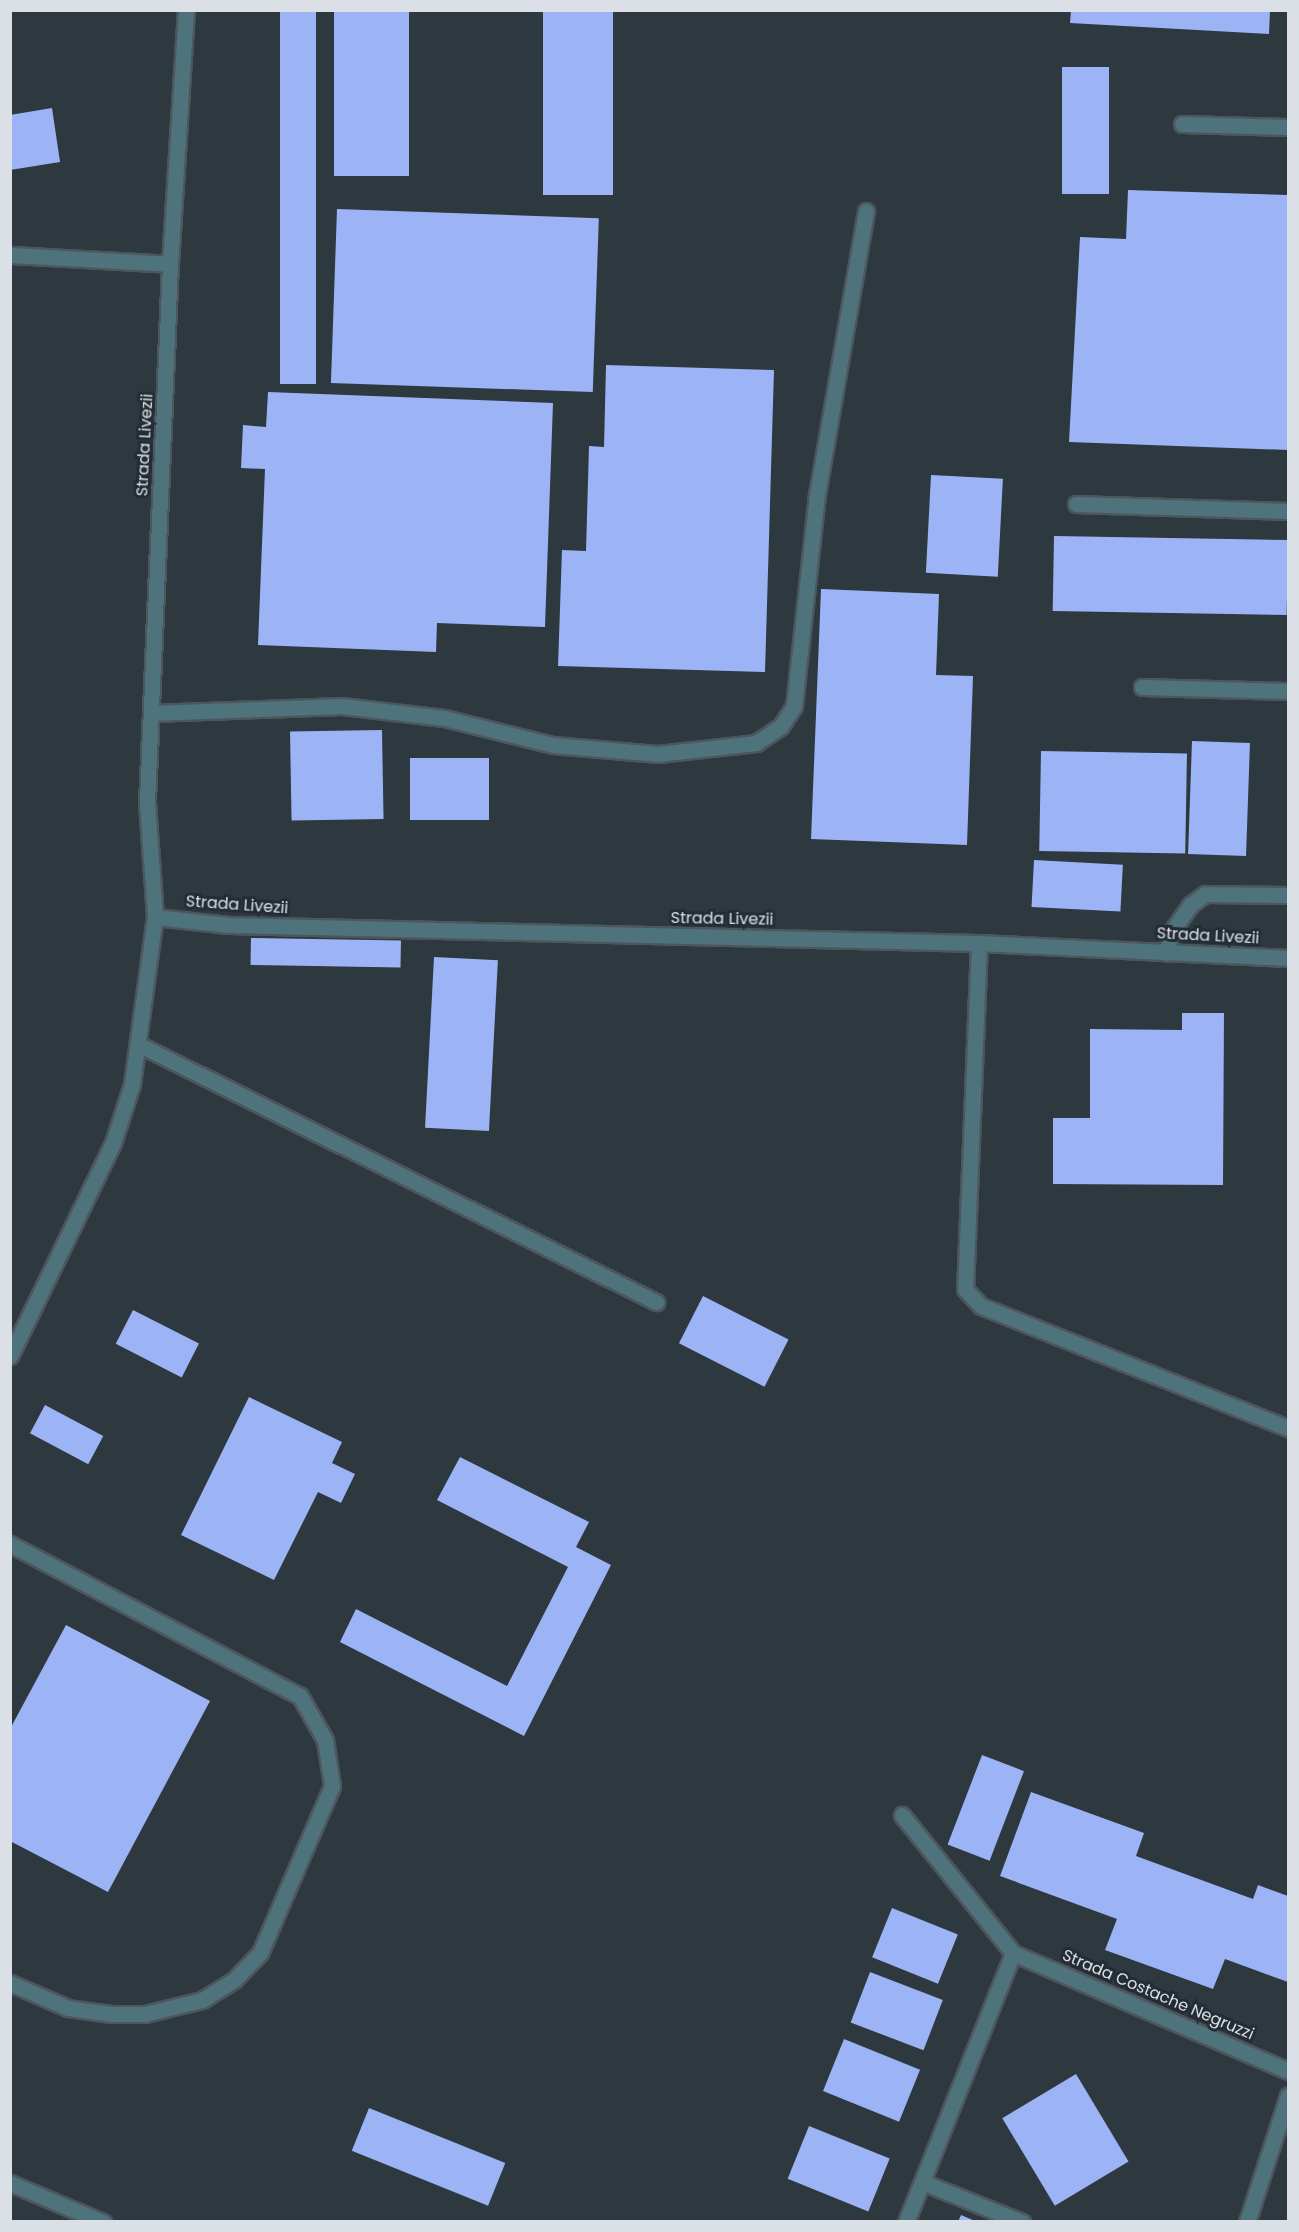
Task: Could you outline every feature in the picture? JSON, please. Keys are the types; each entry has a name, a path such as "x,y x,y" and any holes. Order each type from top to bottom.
{"street":[{"name":"Strada Livezii","path":"10,1356 114,1143 132,1084 155,917 147,802 170,264 186,10"},
{"path":"1182,124 1288,127"},
{"path":"151,713 342,706 444,718 553,744 658,754 756,742 781,726 794,706 817,495 866,211"},
{"path":"10,255 170,264"},
{"path":"1076,504 1288,512"},
{"path":"1142,687 1288,691"},
{"path":"1167,952 1175,926 1190,905 1205,894 1288,895"},
{"name":"Strada Livezii","path":"155,917 229,925 979,943 1288,958"},
{"path":"979,943 965,1289 981,1306 1288,1428"},
{"path":"138,1044 656,1302"},
{"path":"10,1544 300,1696 325,1740 332,1786 260,1953 234,1980 202,2000 145,2014 111,2014 68,2008 10,1983"},
{"name":"Strada Costache Negruzzi","path":"902,1815 1013,1953 1288,2071"},
{"path":"906,2222 1013,1953"},
{"path":"1247,2222 1288,2096"},
{"path":"922,2182 1022,2222"},
{"path":"10,2183 103,2222"}],"building":[{"path":"280,10 316,10 316,384 280,384"},
{"path":"334,10 409,10 409,176 334,176"},
{"path":"543,10 613,10 613,195 543,195"},
{"path":"1071,10 1270,10 1269,34 1070,23"},
{"path":"1062,67 1109,67 1109,194 1062,194"},
{"path":"52,108 60,162 10,170 10,115"},
{"path":"1128,190 1288,195 1288,450 1069,442 1080,237 1126,239"},
{"path":"337,209 599,218 593,392 331,383"},
{"path":"606,365 774,370 765,672 558,666 562,550 586,551 589,446 604,447"},
{"path":"268,392 553,403 545,627 437,623 436,652 258,645 265,469 241,468 243,425 266,427"},
{"path":"931,475 1003,479 998,577 926,573"},
{"path":"1054,536 1288,540 1287,615 1053,611"},
{"path":"821,589 939,594 936,675 973,676 967,845 811,839"},
{"path":"382,730 384,819 292,821 290,732"},
{"path":"1192,741 1250,743 1246,856 1188,854"},
{"path":"1041,751 1187,754 1185,854 1039,851"},
{"path":"410,758 489,758 489,820 410,820"},
{"path":"1034,860 1123,865 1120,912 1032,907"},
{"path":"251,938 401,941 401,968 251,965"},
{"path":"434,957 498,960 489,1131 425,1128"},
{"path":"1182,1013 1224,1013 1223,1185 1053,1184 1053,1118 1090,1118 1090,1029 1182,1030"},
{"path":"703,1296 789,1340 764,1387 679,1343"},
{"path":"133,1310 199,1344 182,1377 116,1344"},
{"path":"249,1397 342,1442 332,1463 355,1474 341,1503 318,1492 274,1580 181,1535"},
{"path":"45,1405 103,1436 88,1464 30,1433"},
{"path":"460,1457 589,1522 576,1547 611,1565 524,1736 340,1642 356,1609 507,1686 568,1567 437,1500"},
{"path":"66,1625 210,1701 108,1892 10,1841 10,1729"},
{"path":"982,1755 1024,1771 990,1861 948,1845"},
{"path":"1031,1792 1144,1833 1136,1856 1253,1899 1258,1885 1288,1896 1288,1982 1225,1959 1213,1989 1105,1950 1117,1919 1000,1876"},
{"path":"892,1908 958,1935 938,1984 872,1957"},
{"path":"870,1972 943,2000 923,2050 851,2022"},
{"path":"844,2039 920,2070 899,2122 823,2091"},
{"path":"1076,2074 1129,2161 1055,2206 1002,2118"},
{"path":"369,2108 505,2163 488,2206 352,2151"},
{"path":"809,2126 890,2159 868,2211 788,2179"},
{"path":"961,2215 975,2221 975,2222 958,2222"}]}
